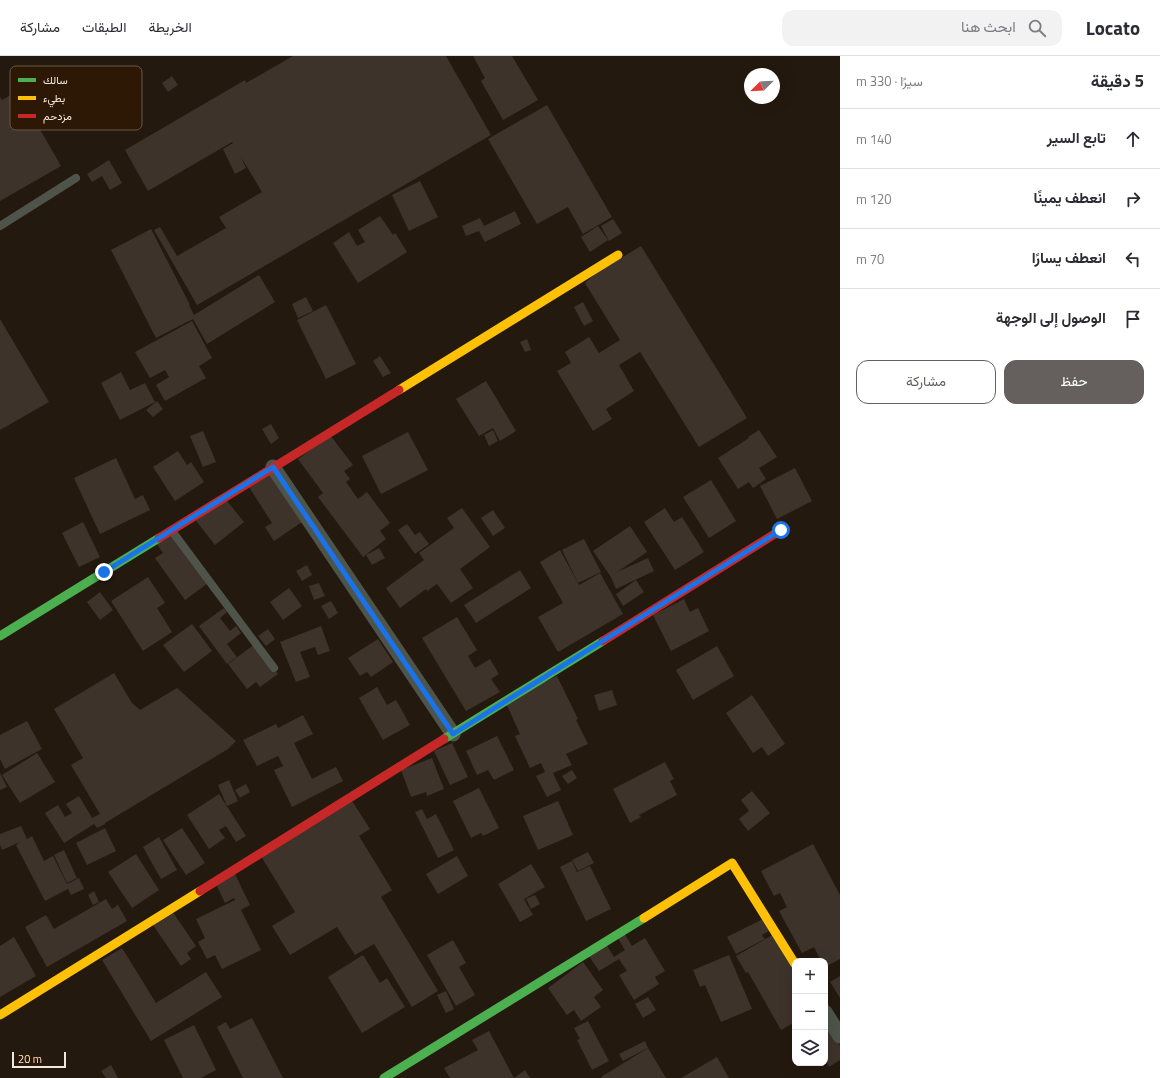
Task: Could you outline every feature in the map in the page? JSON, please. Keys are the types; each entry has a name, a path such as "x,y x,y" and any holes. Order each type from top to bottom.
{"street":[{"path":"0,636 618,255"},
{"path":"273,467 453,734"},
{"path":"0,1015 781,530"},
{"path":"384,1078 732,863 792,959"},
{"path":"828,1017 840,1036"}],"lane":[{"path":"0,226 76,178"},
{"path":"171,530 274,668"}],"building":[{"path":"293,56 446,56 491,135 197,305 154,230 160,227 177,256 226,228 219,217 262,192 241,157 246,168 235,174 223,149 233,143 232,142 148,191 125,150 245,80 246,83"},
{"path":"473,56 512,56 538,100 503,120 481,81 485,78"},
{"path":"172,76 178,85 168,92 162,83"},
{"path":"10,96 10,130 40,130 61,166 0,201 0,97 2,100"},
{"path":"547,105 612,217 583,234 568,207 537,224 488,139"},
{"path":"109,160 122,183 110,190 102,176 92,182 87,174"},
{"path":"420,181 438,217 409,231 392,195"},
{"path":"515,211 521,224 485,242 479,231 466,236 462,226 480,218 484,226"},
{"path":"380,216 393,235 395,233 407,252 358,283 333,243 349,232 357,246 365,242 358,230"},
{"path":"613,219 622,233 609,241 601,226"},
{"path":"598,226 608,240 590,252 581,237"},
{"path":"151,229 194,315 259,275 275,302 207,344 193,319 156,338 111,250"},
{"path":"641,246 747,418 699,447 640,352 619,365 634,391 606,409 612,419 593,431 557,371 571,363 565,352 589,337 599,353 620,340 585,283 595,274"},
{"path":"306,297 313,311 298,318 292,304"},
{"path":"583,302 593,321 584,326 574,307"},
{"path":"326,305 356,364 326,379 297,320"},
{"path":"0,319 49,402 0,430"},
{"path":"192,321 212,358 199,366 206,378 165,401 156,385 169,377 165,370 150,378 135,352"},
{"path":"527,339 531,350 525,352 520,342"},
{"path":"380,356 391,373 383,377 373,361"},
{"path":"121,372 130,390 145,383 155,402 120,420 101,383"},
{"path":"486,381 516,431 500,441 493,428 479,436 456,399"},
{"path":"157,401 163,409 153,417 146,410"},
{"path":"271,424 279,438 271,444 262,429"},
{"path":"493,430 498,441 489,446 484,435"},
{"path":"759,430 777,457 759,468 766,479 753,488 749,482 738,489 718,458"},
{"path":"203,431 216,462 203,467 190,436"},
{"path":"408,432 428,470 381,494 362,456"},
{"path":"330,435 353,465 344,471 350,479 346,482 358,499 367,492 390,523 380,531 386,539 363,557 318,497 323,493 298,459"},
{"path":"178,451 187,465 191,462 204,482 175,501 153,467"},
{"path":"116,458 135,499 143,495 150,510 100,534 74,478"},
{"path":"795,468 812,501 777,519 760,486"},
{"path":"270,473 302,522 274,541 265,527 272,523 249,487"},
{"path":"711,480 736,521 709,538 683,497"},
{"path":"223,496 244,522 215,545 194,518"},
{"path":"462,508 490,547 460,569 473,588 451,603 437,584 427,591 426,589 400,608 386,588 424,560 419,553 454,528 447,518"},
{"path":"665,508 674,522 682,517 704,552 675,570 644,522"},
{"path":"493,510 505,528 493,536 481,518"},
{"path":"83,522 100,557 79,567 62,533"},
{"path":"407,524 415,535 420,532 429,544 415,554 398,530"},
{"path":"630,526 647,552 617,572 648,558 654,571 616,589 611,577 593,551"},
{"path":"169,531 211,581 185,600 155,558 163,553 155,541"},
{"path":"584,539 601,572 578,583 562,550"},
{"path":"379,548 385,558 372,565 366,555"},
{"path":"560,550 579,585 600,573 623,614 558,652 538,617 563,603 540,562"},
{"path":"307,565 312,575 302,581 296,571"},
{"path":"520,570 531,588 476,623 464,605"},
{"path":"148,577 165,603 157,608 172,632 143,651 111,601"},
{"path":"636,580 644,592 623,606 616,594"},
{"path":"319,583 325,596 314,600 309,586"},
{"path":"289,588 302,606 283,620 270,602"},
{"path":"100,592 113,610 100,620 87,602"},
{"path":"684,599 690,612 698,608 709,631 671,651 653,615"},
{"path":"331,601 338,613 329,619 321,606"},
{"path":"224,608 227,612 220,618 230,631 236,626 241,633 227,644 237,657 227,664 199,626"},
{"path":"457,617 477,650 468,656 475,668 490,659 499,674 491,679 500,692 466,711 422,638"},
{"path":"192,624 212,651 184,672 163,645"},
{"path":"321,626 330,651 318,655 315,647 300,652 310,677 296,682 280,642"},
{"path":"268,629 275,639 266,646 258,636"},
{"path":"378,639 393,662 371,677 367,672 360,676 348,658"},
{"path":"255,644 278,674 260,687 256,682 247,689 228,664"},
{"path":"717,646 734,676 693,700 676,670"},
{"path":"114,673 132,703 140,710 177,688 236,741 228,749 105,824 97,828 94,824 64,843 45,813 58,805 65,817 72,813 66,804 79,796 92,818 100,814 71,765 83,758 54,709"},
{"path":"557,676 578,719 576,720 588,744 566,754 572,765 553,773 561,790 547,797 536,776 545,772 541,763 530,768 515,736 520,734 505,701"},
{"path":"377,687 387,705 396,700 410,725 383,740 359,698"},
{"path":"612,690 617,705 599,711 594,695"},
{"path":"752,695 785,744 768,756 762,747 753,753 726,713"},
{"path":"303,715 313,734 294,743 312,779 336,767 343,781 292,807 274,770 283,766 278,756 257,766 243,740 276,724 278,728"},
{"path":"27,721 42,749 5,769 0,759 0,735"},
{"path":"497,736 514,770 494,780 488,770 477,775 466,751"},
{"path":"452,743 468,777 450,785 434,751"},
{"path":"37,753 55,782 20,803 2,775"},
{"path":"432,758 444,789 427,796 426,792 411,797 401,770"},
{"path":"665,762 674,779 670,781 677,795 639,815 641,817 630,823 613,789"},
{"path":"572,770 577,778 568,784 562,776"},
{"path":"0,773 7,787 0,790"},
{"path":"229,780 238,801 227,806 218,785"},
{"path":"246,784 250,792 240,798 235,790"},
{"path":"479,788 499,828 483,836 481,833 471,838 453,801"},
{"path":"752,791 770,813 748,831 739,819 749,811 741,800"},
{"path":"219,794 246,836 236,842 226,826 219,830 225,838 209,849 187,815"},
{"path":"352,801 370,829 359,836 392,890 381,897 438,991 412,1007 374,944 355,955 337,927 290,955 272,926 295,912 261,856"},
{"path":"558,801 573,835 538,850 523,816"},
{"path":"422,809 427,819 436,814 454,850 438,858 415,812"},
{"path":"21,826 27,839 32,836 44,861 53,856 67,884 79,878 84,889 71,895 68,889 45,901 16,845 20,842 2,850 0,845 0,834"},
{"path":"105,828 116,851 87,865 76,843"},
{"path":"182,828 205,863 186,875 163,840"},
{"path":"159,837 177,870 161,879 143,847"},
{"path":"813,844 840,895 840,959 828,965 828,958 820,958 814,947 802,953 779,911 787,907 780,893 774,896 761,871"},
{"path":"64,850 77,878 67,883 54,855"},
{"path":"588,852 594,863 578,871 572,860"},
{"path":"136,854 159,890 132,908 108,872"},
{"path":"457,856 468,876 438,894 426,874"},
{"path":"572,861 577,872 590,866 611,909 586,921 560,867"},
{"path":"531,864 545,887 524,899 533,915 520,922 498,884"},
{"path":"235,874 250,905 241,910 261,950 222,969 215,955 207,959 198,942 205,938 196,919 235,900 234,898 225,903 216,884"},
{"path":"94,891 99,902 93,905 88,895"},
{"path":"535,895 540,904 531,909 526,899"},
{"path":"106,899 112,909 118,905 127,921 47,967 25,927 46,915 54,929"},
{"path":"172,911 196,946 187,953 191,959 181,966 153,925"},
{"path":"763,919 769,931 762,935 765,939 736,954 727,937"},
{"path":"621,928 632,946 645,938 665,971 655,977 659,984 634,1000 619,975 627,971 619,959 599,971 587,953 605,942 614,957 625,950 614,932"},
{"path":"776,933 792,962 792,1024 781,1030 748,972 746,973 736,956"},
{"path":"14,937 36,976 0,997 0,946"},
{"path":"453,940 466,963 459,967 475,995 456,1006 427,955"},
{"path":"122,948 156,1003 206,972 222,997 151,1041 102,960"},
{"path":"363,955 380,983 387,978 405,1007 362,1033 328,977"},
{"path":"729,955 752,1009 721,1022 705,985 700,987 693,970"},
{"path":"583,962 603,990 594,997 601,1007 581,1021 574,1010 567,1015 548,988"},
{"path":"840,976 840,998 830,982"},
{"path":"446,991 454,1009 446,1013 437,995"},
{"path":"648,997 656,1010 643,1018 635,1004"},
{"path":"252,1018 283,1078 243,1078 217,1027 226,1022 230,1029"},
{"path":"588,1021 609,1061 592,1070 577,1040 580,1039 574,1028"},
{"path":"194,1025 216,1070 201,1078 183,1078 164,1040"},
{"path":"828,1028 840,1046 840,1060 829,1067"},
{"path":"489,1031 514,1078 450,1078 444,1068 478,1050 472,1040"},
{"path":"645,1041 648,1048 623,1061 619,1054"},
{"path":"648,1048 666,1078 601,1077"},
{"path":"717,1057 729,1078 681,1078"},
{"path":"111,1065 118,1078 106,1078 101,1071"},
{"path":"525,1070 530,1078 514,1078"}],"traffic: fast":[{"path":"0,636 159,538"},
{"path":"444,739 603,641"},
{"path":"384,1078 644,918"}],"traffic: slow":[{"path":"399,390 618,255"},
{"path":"644,918 732,863 792,959"},
{"path":"0,1015 200,891"}],"traffic: jam":[{"path":"159,538 399,390"},
{"path":"603,641 781,530"},
{"path":"200,891 444,739"}],"route":[{"path":"104,572 273,467 453,734 781,530"}]}
